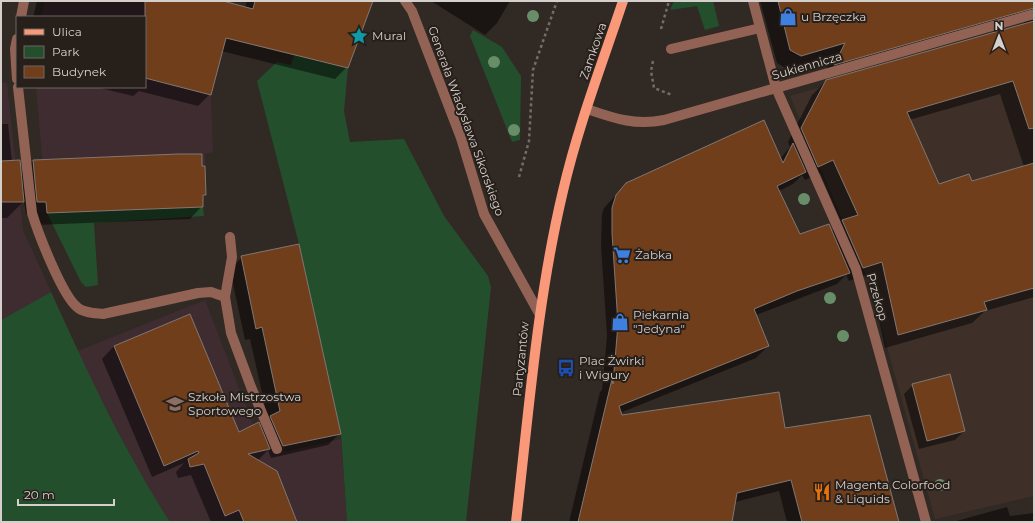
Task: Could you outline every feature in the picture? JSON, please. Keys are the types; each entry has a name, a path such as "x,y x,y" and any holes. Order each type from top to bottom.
{"main road":[{"name":"Zamkowa","path":"587,109 623,1"},
{"name":"Partyzantów","path":"516,522 539,313 563,189 587,109"}],"street":[{"path":"21,16 24,1"},
{"name":"Generała Władysława Sikorskiego","path":"405,1 412,10 461,138 484,214 539,313"},
{"name":"Przekop","path":"753,1 776,88 856,269 926,522"},
{"name":"Sukiennicza","path":"587,109 621,120 650,123 1034,14"},
{"path":"671,50 760,28"},
{"path":"16,44 16,64"},
{"path":"18,88 32,213 37,230 67,296 77,308 92,313 103,314 198,293 211,292 225,297"},
{"path":"230,237 232,257 225,297 231,333 251,387 277,449"}],"path":[{"path":"519,177 529,141 533,70 557,1"}],"shaded area":[{"path":"45,1 235,1 211,95 213,152 205,154 206,195 203,195 203,207 47,213 36,88 146,88 146,16 41,16"},
{"path":"1034,26 1034,496 935,519 869,282 790,96"},
{"path":"1,82 7,83 23,230 51,292 1,320"},
{"name":"Szkoła Mistrzostwa Sportowego","path":"205,300 254,427 277,421 285,452 341,439 347,522 170,522 141,476 78,351"}],"green space":[{"path":"674,1 713,1 719,26 705,30 697,6 670,10"},
{"path":"473,30 502,47 521,76 520,140 512,142 470,36"},
{"path":"294,55 348,68 344,111 350,142 404,139 444,216 488,276 491,287 466,522 347,522 341,434 299,244 257,81 277,62 291,65"},
{"path":"203,207 204,216 94,223 98,285 86,287 81,282 47,213"},
{"path":"51,292 121,438 170,522 1,522 1,320"}],"building":[{"path":"145,1 223,1 253,9 255,1 373,1 348,68 226,38 211,95 146,78"},
{"path":"778,1 1034,1 1034,8 834,65 845,43 801,56 790,50"},
{"path":"1034,21 1034,128 1029,129 1013,81 907,112 939,184 969,174 972,181 1034,163 1034,288 984,302 987,310 898,335 882,262 863,268 842,220 858,215 833,160 818,167 801,128 826,80"},
{"path":"764,120 783,163 793,143 806,172 777,186 800,234 829,224 850,273 797,291 754,309 769,346 619,406 622,415 779,392 785,428 870,415 899,522 802,522 791,480 737,493 732,522 578,522 612,379 613,384 618,324 612,233 612,208 616,195 626,183"},
{"path":"202,154 202,166 205,166 206,195 203,195 203,207 47,213 46,202 37,202 33,160"},
{"path":"20,160 24,202 1,202 1,161"},
{"path":"299,244 341,434 283,446 270,416 280,411 262,327 256,329 241,256"},
{"path":"190,314 239,432 259,422 270,449 248,454 277,471 297,522 244,522 239,510 225,516 204,464 190,467 188,459 199,453 198,451 164,466 114,346"},
{"path":"950,374 965,431 927,441 912,384"}],"place":[{"name":"u Brzęczka","path":"788,17"},
{"name":"Mural","path":"359,36"},
{"name":"Żabka","path":"622,255"},
{"name":"Piekarnia \"Jedyna\"","path":"620,322"},
{"name":"Plac Żwirki i Wigury","path":"566,368"},
{"name":"Szkoła Mistrzostwa Sportowego","path":"175,404"},
{"name":"Magenta Colorfood & Liquids","path":"822,492"}]}
